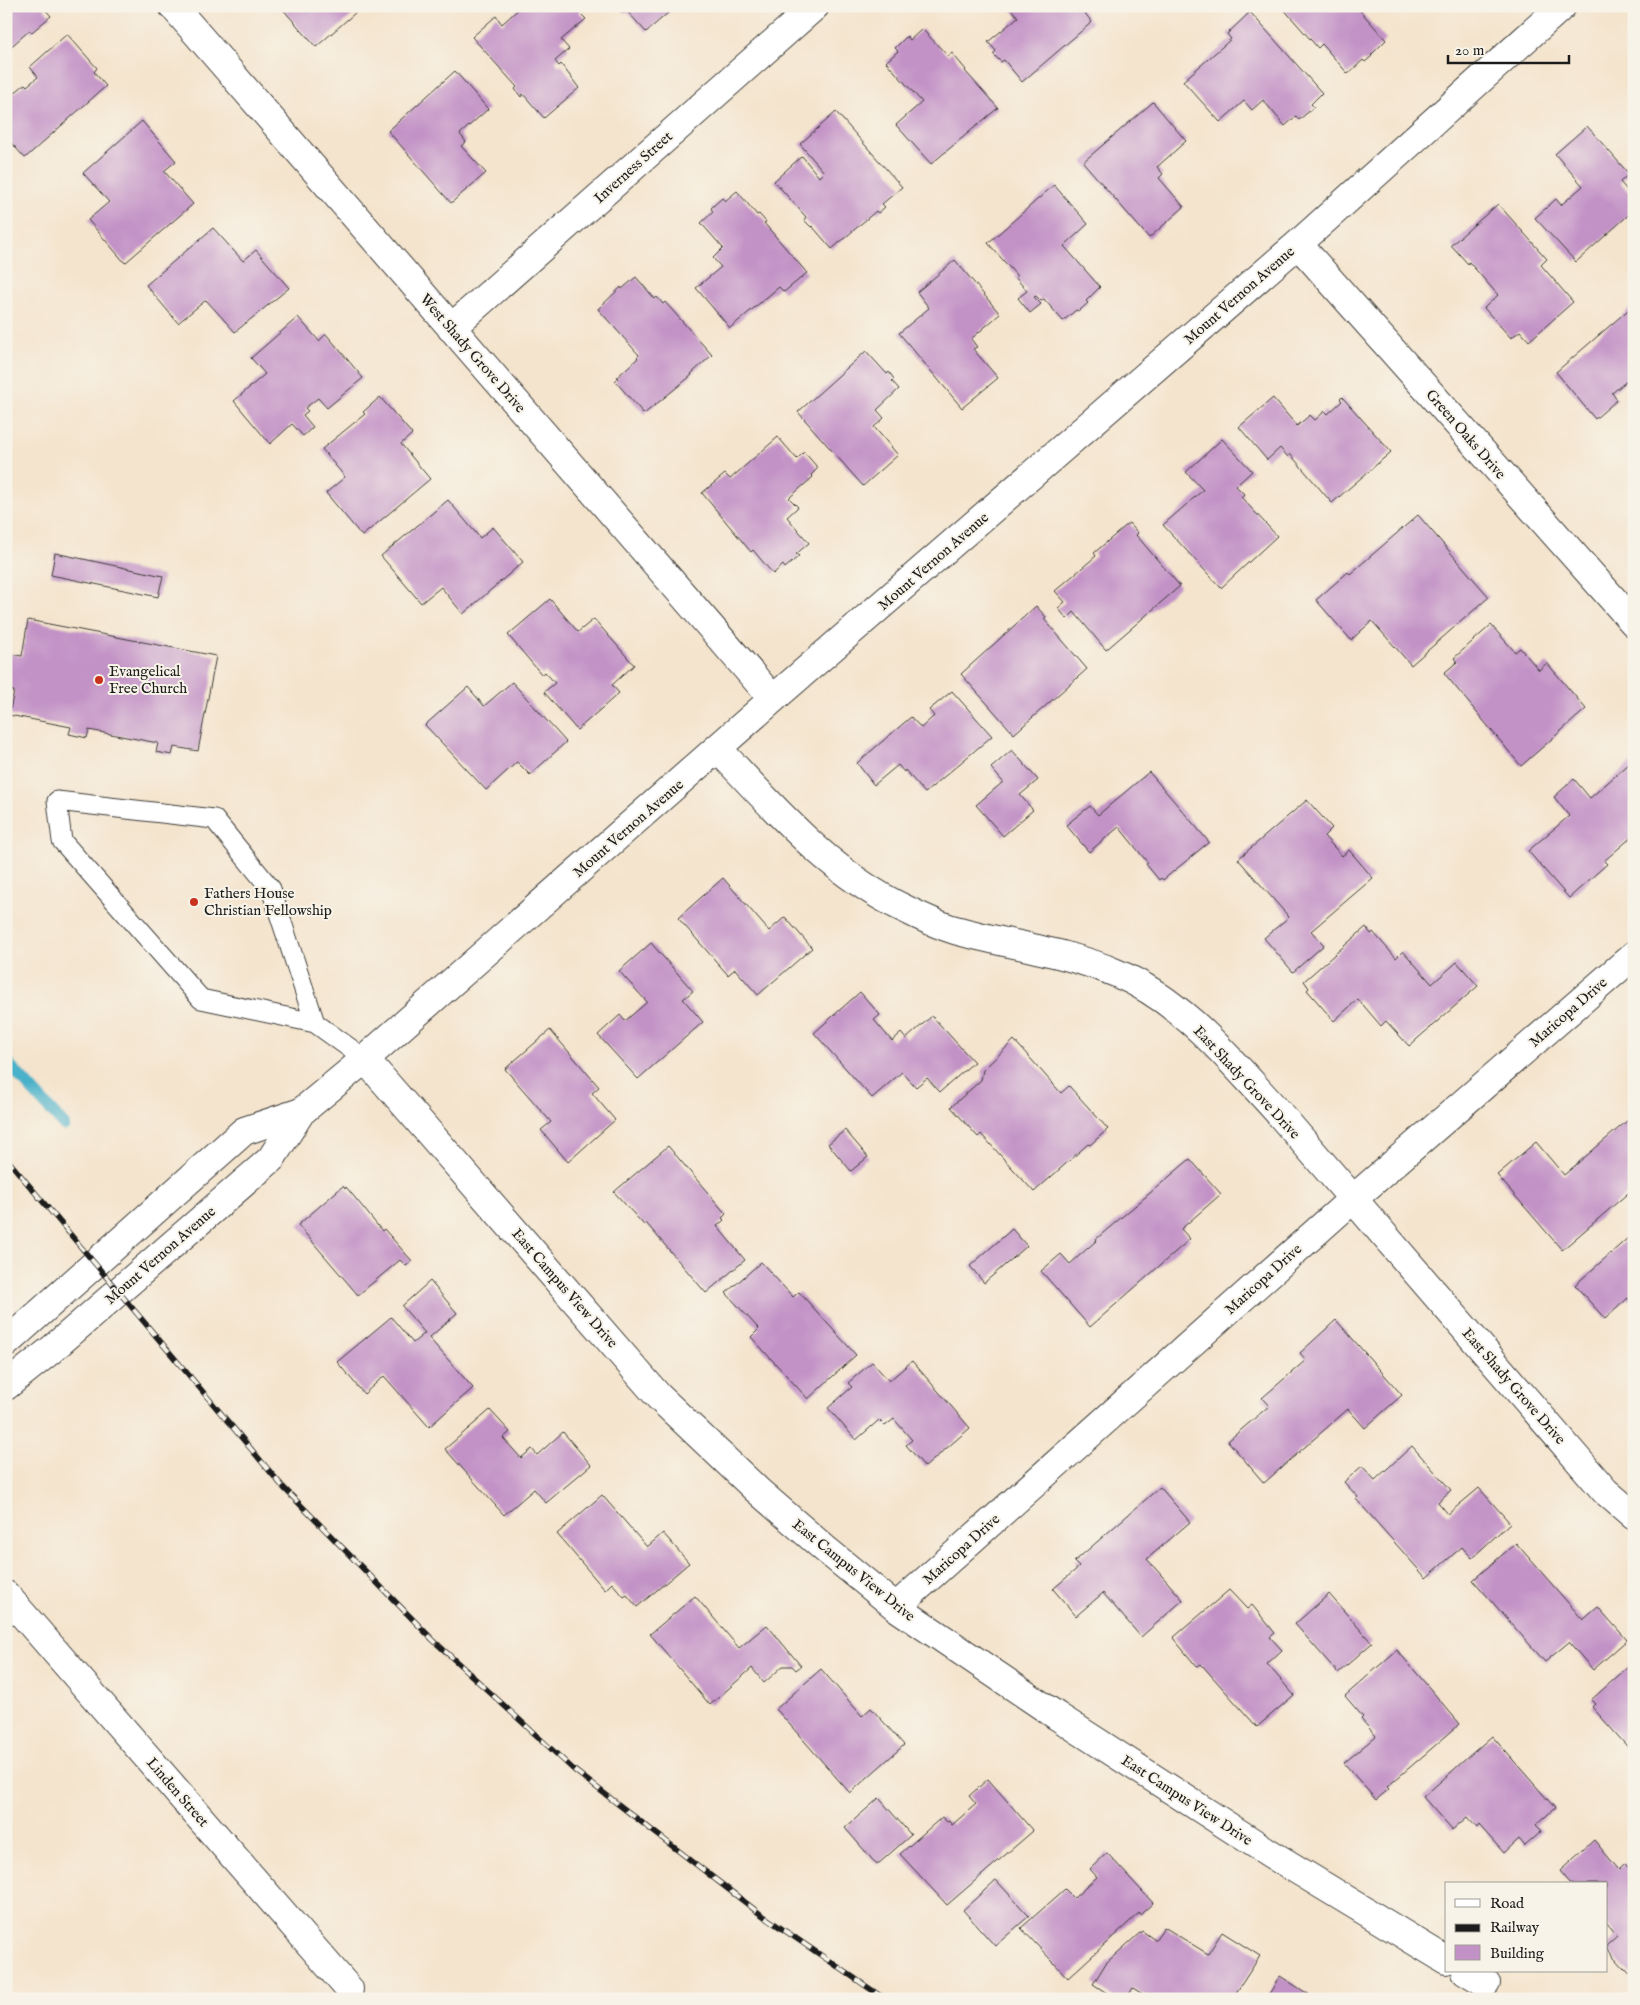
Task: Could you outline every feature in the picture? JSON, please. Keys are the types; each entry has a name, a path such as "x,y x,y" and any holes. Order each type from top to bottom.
{"street":[{"name":"West Shady Grove Drive","path":"173,6 773,700"},
{"name":"Inverness Street","path":"451,328 815,6"},
{"name":"Mount Vernon Avenue","path":"6,1386 51,1350 271,1159 301,1112 365,1059 773,700 1298,244 1562,6"},
{"name":"Green Oaks Drive","path":"1298,244 1634,624"},
{"name":"East Shady Grove Drive","path":"718,749 803,838 858,882 903,908 954,930 1079,959 1117,973 1160,996 1194,1025 1231,1061 1278,1112 1605,1491 1634,1516"},
{"name":"Maricopa Drive","path":"896,1607 1353,1199 1634,955"},
{"name":"East Campus View Drive","path":"365,1059 659,1397 824,1549 896,1607 1057,1716 1263,1849 1445,1959"},
{"name":"Mount Vernon Avenue","path":"6,1343 244,1131 301,1112"},
{"name":"Linden Street","path":"6,1595 349,1989"}],"lane":[{"path":"315,1023 272,889 214,819 57,801 62,841 201,999 315,1023 365,1059"}],"building":[{"path":"6,6 42,6 51,16 32,32 30,30 6,51"},
{"path":"280,6 363,6 316,47"},
{"path":"522,6 577,6 581,11 579,12 586,19 561,40 569,49 555,61 559,66 561,64 579,88 544,118 523,94 521,97 515,89 517,87 472,37 496,16 502,24"},
{"path":"619,6 676,6 646,32 627,11 624,13"},
{"path":"1014,6 1079,6 1092,22 1022,82 1004,60 1001,62 993,54 996,51 988,42 1018,17 1011,9"},
{"path":"1281,6 1356,6 1386,40 1372,56 1365,62 1363,60 1348,74 1322,44 1318,48"},
{"path":"1250,12 1322,93 1311,104 1314,107 1299,120 1296,116 1285,126 1263,100 1252,110 1244,101 1220,122 1183,81 1231,39 1227,34"},
{"path":"922,29 948,56 952,53 965,71 998,108 931,164 896,125 922,102 886,62 898,51 895,48 907,36 910,40"},
{"path":"67,34 97,68 94,72 106,86 25,158 6,137 6,100 25,84 27,86 38,77 30,67"},
{"path":"455,71 488,109 460,134 466,142 461,146 486,173 451,203 388,131"},
{"path":"1153,102 1186,141 1157,167 1163,174 1159,178 1184,207 1149,238 1083,162"},
{"path":"836,112 902,187 882,204 885,207 878,213 876,211 832,249 812,226 804,220 806,217 774,181 802,156 819,177 824,172 800,144"},
{"path":"142,121 176,161 164,171 193,204 125,263 88,220 109,202 83,173"},
{"path":"1587,126 1629,174 1620,182 1634,198 1634,210 1576,262 1535,218 1556,199 1561,205 1583,186 1555,154"},
{"path":"1054,185 1088,224 1064,246 1100,287 1086,301 1088,303 1063,321 1044,299 1041,301 1036,296 1034,297 1041,304 1030,313 1018,298 1027,291 1015,277 1017,276 988,243"},
{"path":"737,191 757,215 759,214 766,222 764,223 807,273 784,292 779,287 730,328 696,288 721,267 713,258 723,248 701,223 713,212 711,208 722,198 725,201"},
{"path":"1498,204 1547,259 1541,265 1573,302 1529,341 1520,331 1511,338 1484,308 1498,295 1451,245"},
{"path":"213,228 243,261 256,250 289,288 235,332 206,300 178,323 146,285"},
{"path":"955,260 1000,314 971,339 977,347 973,349 998,378 962,408 899,333 929,308 917,292"},
{"path":"636,277 655,299 657,297 663,304 665,302 712,355 692,375 644,414 615,381 639,355 598,309 621,287 622,289"},
{"path":"1634,305 1634,375 1612,393 1617,400 1595,419 1556,372"},
{"path":"298,317 319,341 326,334 363,378 327,408 318,398 305,408 308,411 303,415 313,427 303,436 292,424 270,444 234,401 265,374 251,358"},
{"path":"866,351 887,374 889,372 894,379 892,381 899,389 877,410 884,418 874,427 898,455 863,486 798,412"},
{"path":"380,397 412,434 401,444 430,479 362,536 326,493 345,477 322,449 365,414 363,412"},
{"path":"1342,397 1391,452 1332,503 1290,454 1288,457 1280,448 1267,460 1239,427 1273,398 1297,426 1310,415 1315,420 1325,411 1328,414 1342,401 1340,399"},
{"path":"778,437 797,459 804,452 818,468 811,475 813,477 789,498 798,507 787,517 809,543 796,554 799,556 785,568 783,565 773,574 753,550 751,552 702,493 725,474 730,479"},
{"path":"1222,439 1252,471 1236,486 1244,494 1241,497 1277,536 1221,588 1163,525 1203,490 1186,472"},
{"path":"448,500 480,538 493,527 523,562 463,614 441,587 421,603 381,556"},
{"path":"1418,515 1489,597 1411,665 1372,621 1351,640 1316,600 1348,572 1350,574"},
{"path":"1129,523 1138,533 1136,535 1180,586 1106,650 1074,612 1067,619 1058,608 1065,602 1055,591 1096,556 1094,553"},
{"path":"55,553 163,576 158,597 51,575"},
{"path":"550,599 578,632 594,619 634,665 612,685 619,693 577,730 544,692 555,683 545,672 542,675 508,635"},
{"path":"1036,606 1046,617 1044,619 1087,669 1014,734 961,674"},
{"path":"28,620 216,656 198,751 174,747 172,755 156,752 158,743 89,730 87,738 69,734 71,727 9,715 14,691 6,690 6,653 22,656"},
{"path":"1491,625 1515,652 1520,648 1539,670 1547,663 1586,709 1521,766 1444,673 1457,662 1454,658"},
{"path":"512,682 566,742 530,775 517,762 486,790 425,725 468,687 484,706"},
{"path":"952,691 992,736 925,793 905,770 904,772 898,765 874,785 857,763 911,717 921,728 934,716 929,710"},
{"path":"1012,750 1038,780 1020,795 1033,810 1003,836 976,805 1003,782 991,768"},
{"path":"1630,763 1634,768 1634,824 1632,825 1634,835 1604,861 1607,864 1569,898 1528,851 1569,816 1554,797 1574,779 1590,798"},
{"path":"1149,772 1209,842 1163,880 1161,878 1159,880 1119,827 1089,852 1066,825 1090,806 1098,815"},
{"path":"1307,800 1332,828 1324,836 1342,856 1349,850 1373,878 1311,931 1324,945 1293,972 1264,938 1289,917 1238,859"},
{"path":"723,878 769,931 785,917 812,948 758,995 735,969 728,975 678,918"},
{"path":"1366,927 1371,934 1373,932 1396,958 1403,951 1432,984 1457,962 1478,986 1409,1046 1386,1021 1381,1026 1358,999 1334,1021 1307,990 1309,988 1304,981"},
{"path":"651,943 693,991 683,999 703,1022 638,1079 598,1035 620,1015 625,1021 647,1002 619,971"},
{"path":"860,992 880,1015 874,1020 892,1041 901,1033 906,1039 932,1016 974,1062 940,1092 927,1078 916,1087 902,1072 872,1098 814,1033"},
{"path":"550,1030 599,1087 592,1093 615,1120 568,1162 541,1130 551,1122 505,1069"},
{"path":"1014,1040 1061,1093 1069,1086 1108,1129 1090,1145 1088,1144 1034,1192 981,1134 978,1137 951,1107 981,1080 983,1070"},
{"path":"1634,1115 1634,1168 1632,1169 1634,1188 1562,1250 1497,1175 1536,1142 1564,1175"},
{"path":"845,1130 868,1157 851,1171 828,1144"},
{"path":"668,1146 726,1214 722,1218 724,1220 717,1226 745,1260 706,1293 646,1223 644,1225 614,1192"},
{"path":"1190,1159 1221,1194 1181,1229 1190,1239 1090,1327 1041,1271 1061,1254 1070,1264 1096,1239"},
{"path":"343,1186 345,1189 346,1187 382,1231 384,1229 412,1261 406,1266 400,1260 358,1295 298,1225"},
{"path":"1012,1229 1027,1246 984,1283 970,1266"},
{"path":"1629,1237 1634,1243 1634,1305 1628,1298 1605,1319 1575,1285"},
{"path":"761,1262 793,1297 799,1292 856,1355 808,1399 751,1337 759,1329 726,1293"},
{"path":"430,1281 457,1313 429,1338 473,1388 429,1427 384,1376 364,1394 337,1362 391,1317 413,1343 425,1333 402,1306"},
{"path":"1336,1320 1402,1395 1365,1428 1348,1409 1264,1483 1228,1441 1269,1406 1262,1398 1306,1360 1300,1353"},
{"path":"912,1361 970,1428 925,1467 906,1445 912,1440 894,1419 885,1426 879,1420 856,1440 828,1408 852,1387 848,1383 872,1362 889,1381"},
{"path":"490,1410 510,1432 503,1438 521,1458 532,1449 537,1455 563,1432 591,1465 546,1503 534,1489 504,1515 445,1449"},
{"path":"1412,1446 1451,1490 1438,1502 1448,1514 1479,1488 1510,1523 1472,1558 1462,1547 1426,1578 1356,1499 1358,1497 1344,1482 1362,1466 1375,1480"},
{"path":"1160,1487 1190,1522 1147,1559 1183,1600 1141,1637 1103,1593 1076,1616 1053,1589 1079,1567 1074,1562"},
{"path":"602,1495 647,1547 663,1533 689,1563 637,1607 627,1595 624,1597 612,1583 605,1590 557,1534"},
{"path":"1516,1543 1583,1620 1598,1607 1627,1640 1593,1670 1569,1642 1545,1662 1473,1580"},
{"path":"1229,1590 1247,1609 1252,1605 1275,1633 1270,1637 1282,1650 1267,1664 1294,1695 1257,1727 1201,1664 1197,1667 1173,1638"},
{"path":"1329,1594 1372,1643 1338,1673 1295,1624"},
{"path":"695,1596 739,1648 767,1625 801,1666 796,1670 792,1666 783,1666 764,1683 752,1668 710,1705 650,1634"},
{"path":"1397,1650 1460,1724 1387,1787 1389,1789 1376,1800 1344,1763 1376,1736 1345,1696"},
{"path":"1628,1667 1632,1671 1634,1670 1634,1754 1592,1707 1595,1704 1591,1700"},
{"path":"821,1669 862,1716 871,1708 904,1745 850,1793 776,1709"},
{"path":"1492,1736 1555,1808 1536,1825 1542,1831 1525,1846 1519,1839 1504,1853 1479,1825 1477,1828 1467,1817 1452,1830 1423,1797"},
{"path":"988,1779 1033,1831 947,1905 900,1854 942,1817 952,1825 976,1804 969,1796"},
{"path":"879,1798 911,1835 877,1865 845,1828"},
{"path":"1594,1840 1619,1870 1625,1864 1634,1874 1634,1979 1608,1950 1608,1944 1617,1936 1608,1925 1608,1882 1569,1882 1560,1871"},
{"path":"1107,1853 1153,1903 1140,1915 1139,1913 1068,1978 1021,1928 1065,1889 1074,1898 1097,1877 1090,1869"},
{"path":"996,1880 1029,1916 995,1946 963,1910"},
{"path":"1164,1927 1208,1954 1222,1932 1260,1956 1232,1999 1150,1999 1133,1988 1126,1999 1116,1999 1093,1984 1106,1963 1142,1931 1155,1940"},
{"path":"1280,1976 1316,1999 1266,1999"}],"waterway":[{"path":"6,1061 64,1125"}],"railway":[{"path":"6,1158 283,1487 433,1640 574,1770 759,1913 885,1999"}],"place":[{"name":"Evangelical Free Church","path":"99,680"},
{"name":"Fathers House Christian Fellowship","path":"194,902"}]}
